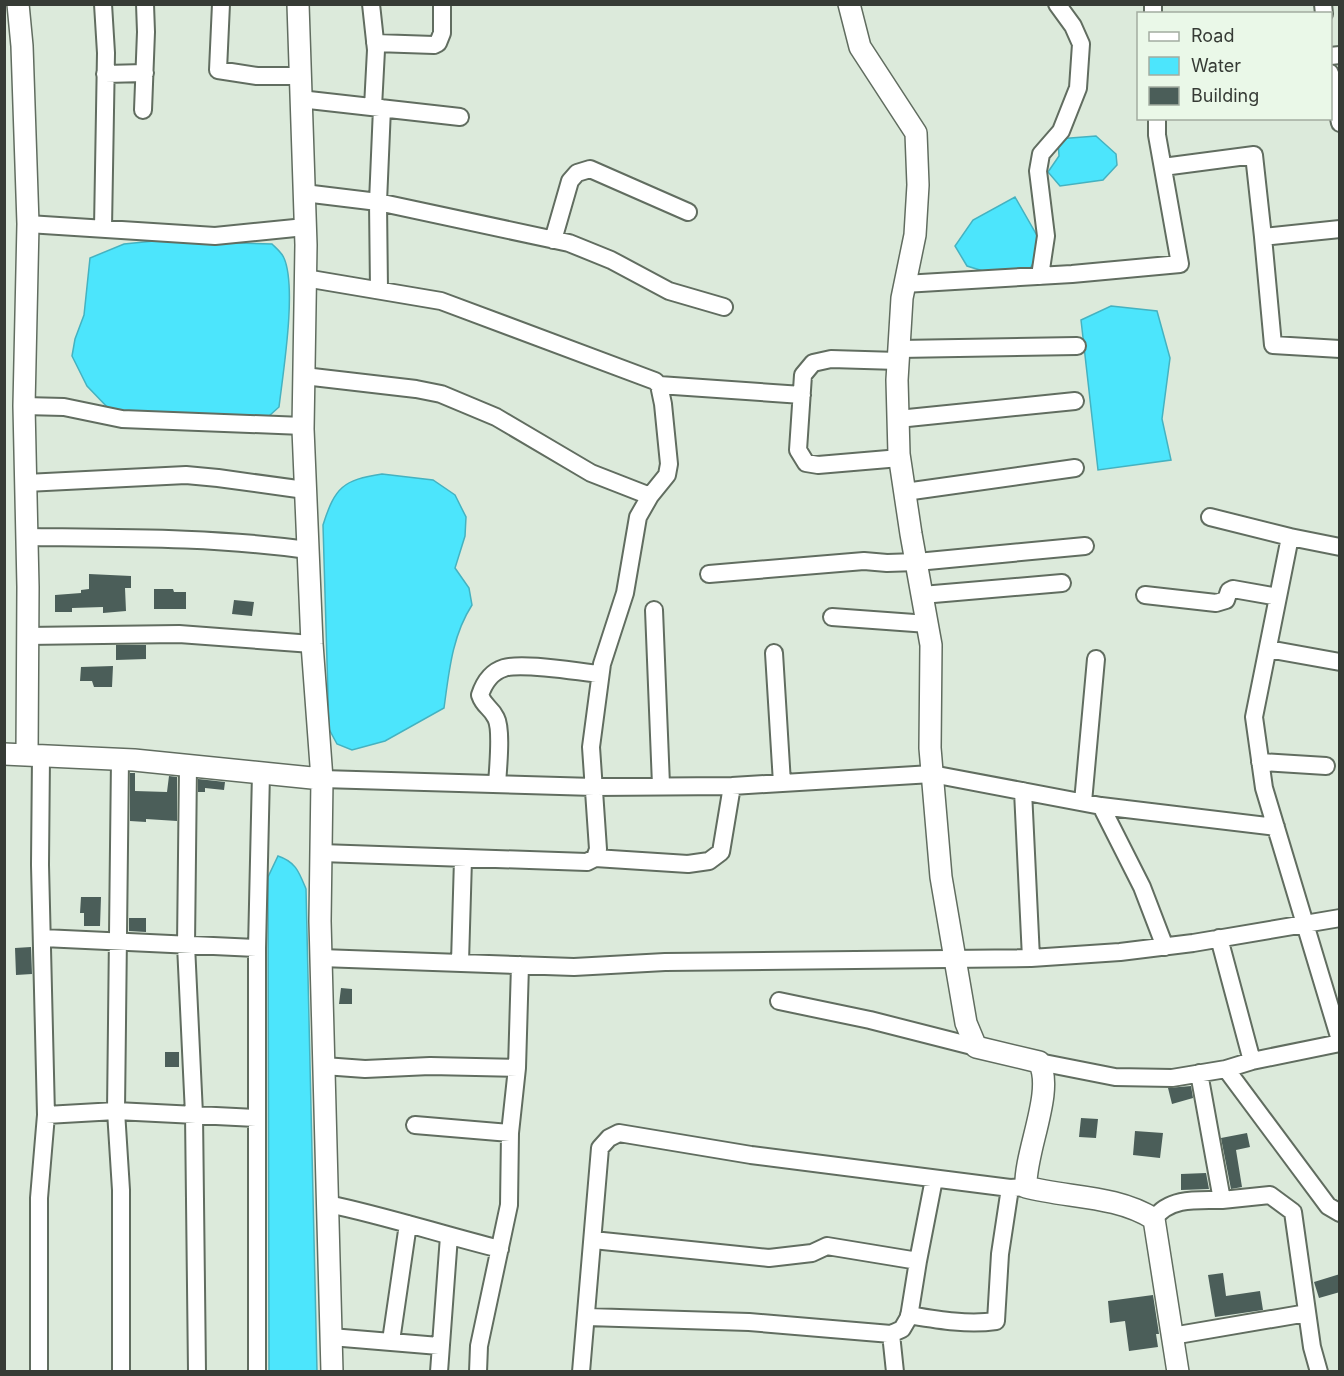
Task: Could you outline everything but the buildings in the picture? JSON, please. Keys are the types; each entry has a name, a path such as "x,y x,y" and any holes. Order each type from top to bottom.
{"street":[{"path":"18,4 22,46 28,224 24,406 27,537 26,636 40,865 46,1115 39,1198 39,1371"},
{"path":"103,4 105,74 103,228"},
{"path":"143,110 145,4"},
{"path":"221,4 218,70 257,76 299,76"},
{"path":"298,4 305,227 303,426 312,644 322,779 321,958 332,1371"},
{"path":"370,4 375,43 380,290"},
{"path":"375,43 434,45 438,43 442,33 442,4"},
{"path":"849,4 860,46 916,133 918,195 915,235 902,298 898,355 900,458 932,645 930,748 941,877 966,1023 976,1047"},
{"path":"1040,276 1046,236 1038,171 1041,154 1061,131 1077,88 1081,44 1073,26 1057,4"},
{"path":"105,74 145,73"},
{"path":"1332,83 1340,123"},
{"path":"300,99 460,117"},
{"path":"904,285 1180,264 1157,135 1157,120"},
{"path":"1163,167 1254,155 1273,345 1340,349"},
{"path":"553,240 570,182 577,173 590,169 688,212"},
{"path":"304,193 378,202 569,243 611,260 669,291 723,307"},
{"path":"28,224 215,236 305,227"},
{"path":"1263,237 1340,229"},
{"path":"305,278 441,301 613,367 648,378 659,386 669,464 667,474 638,517 625,593 600,674 591,747 598,849 595,858"},
{"path":"900,458 818,465 806,463 798,450 803,375 813,363 831,359 1077,346"},
{"path":"304,376 441,394 496,417 591,473 650,496"},
{"path":"659,386 802,395"},
{"path":"898,419 1075,401"},
{"path":"24,406 64,407 122,418 303,426"},
{"path":"905,492 1076,468"},
{"path":"26,483 186,475 305,490"},
{"path":"1210,517 1340,547"},
{"path":"27,537 193,538 308,550"},
{"path":"779,1001 870,1020 1040,1062 1115,1077 1172,1078 1199,1074 1340,1041 1264,788 1254,717 1290,537"},
{"path":"709,574 864,561 916,562 1085,546"},
{"path":"922,595 1062,583"},
{"path":"1145,595 1216,603 1226,600 1229,591 1233,589 1278,597"},
{"path":"654,610 661,785"},
{"path":"832,617 928,624"},
{"path":"26,636 179,634 312,644"},
{"path":"1268,649 1340,662"},
{"path":"774,653 782,783"},
{"path":"1083,802 1096,659"},
{"path":"498,784 497,720 492,710 483,704 480,695 485,682 502,668 517,665 600,674"},
{"path":"4,754 120,759 322,779 594,787 732,786 932,774 1101,806 1275,827"},
{"path":"120,759 116,1111 121,1190 121,1371"},
{"path":"1260,762 1326,766"},
{"path":"189,766 186,945 194,1114 197,1371"},
{"path":"257,1371 256,948 261,773"},
{"path":"321,853 587,862 595,858 688,864 709,861 721,852 732,786"},
{"path":"1023,791 1031,958"},
{"path":"1101,806 1142,887 1165,947"},
{"path":"460,962 463,859"},
{"path":"321,958 574,967 665,962 1031,958 1165,947 1340,918"},
{"path":"43,938 256,948"},
{"path":"1219,938 1252,1061"},
{"path":"478,1371 479,1346 508,1205 510,1133 517,1068 520,965"},
{"path":"909,1315 948,1322 980,1323 996,1320 1000,1254 1018,1188 1025,1173 1042,1099 1044,1071 1040,1062"},
{"path":"324,1066 365,1069 430,1066 517,1068"},
{"path":"1226,1069 1328,1206 1340,1213"},
{"path":"1199,1074 1222,1200"},
{"path":"46,1115 116,1111 256,1118"},
{"path":"415,1125 510,1133"},
{"path":"581,1371 600,1148 609,1138 619,1133 751,1155 1112,1202 1140,1210 1154,1219"},
{"path":"587,1317 749,1322 891,1334 902,1329 909,1315 934,1179"},
{"path":"1178,1371 1154,1219 1160,1210 1181,1201 1270,1195 1293,1212 1312,1347 1319,1371"},
{"path":"328,1204 500,1249"},
{"path":"391,1341 408,1224"},
{"path":"439,1371 439,1346 449,1236"},
{"path":"593,1240 769,1258 812,1253 827,1246 918,1261"},
{"path":"1173,1336 1307,1313"},
{"path":"891,1334 895,1371"},
{"path":"332,1337 439,1346"}],"water":[{"path":"1096,136 1116,154 1117,165 1103,180 1060,186 1048,172 1059,156 1058,139"},
{"path":"1015,197 1043,246 1028,272 996,275 967,266 955,246 973,220"},
{"path":"154,241 272,244 283,256 288,272 288,331 279,407 269,416 111,411 87,386 72,356 75,339 84,315 90,258 124,244"},
{"path":"1111,306 1157,311 1170,358 1162,419 1171,460 1098,470 1081,320"},
{"path":"382,474 433,480 455,495 466,517 465,536 455,568 469,588 472,605 456,642 444,708 385,741 352,750 337,744 329,729 323,525 332,502 342,488 358,479"},
{"path":"278,856 293,865 306,889 317,1371 269,1371 268,877"}]}
